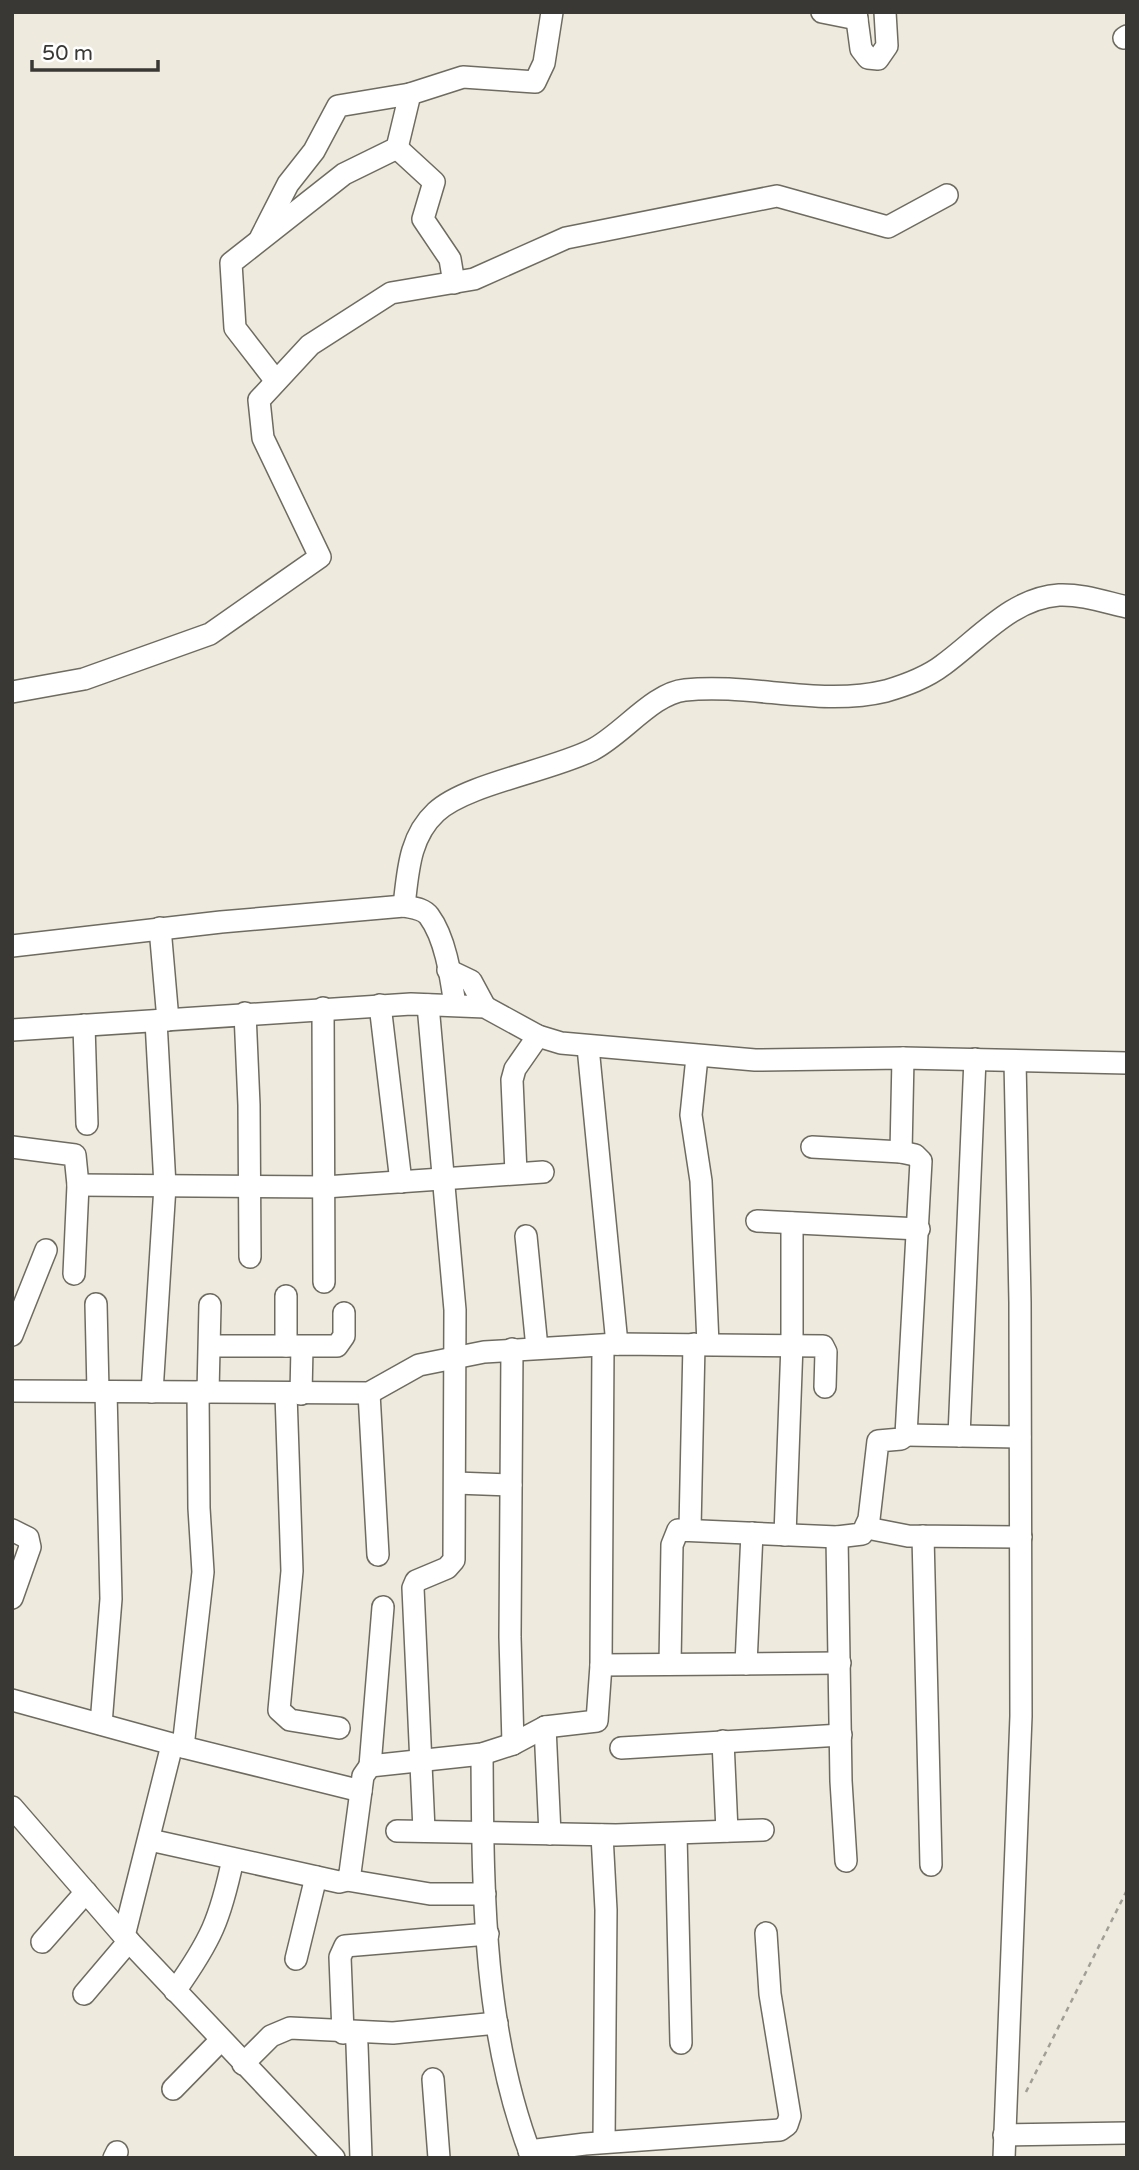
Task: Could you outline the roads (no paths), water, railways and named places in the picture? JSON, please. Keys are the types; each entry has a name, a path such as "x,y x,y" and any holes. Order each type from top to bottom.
{"street":[{"path":"258,242 288,184 314,152 338,106 410,94 463,77 535,82 544,63 552,12"},
{"path":"822,12 857,15 860,49 868,58 878,59 887,46 885,12"},
{"path":"397,148 410,94"},
{"path":"276,381 235,328 231,263 344,174 397,148"},
{"path":"397,148 434,182 422,219 450,259 454,283"},
{"path":"12,692 84,679 210,634 320,557 263,438 259,400 310,345 391,293 474,279 566,238 777,196 888,227 947,195"},
{"path":"404,906 413,848 422,828 436,812 457,797 593,749 671,693 709,690 856,696 884,691 920,680 943,666 1011,611 1035,600 1059,595 1127,607"},
{"path":"12,946 160,928 404,906 421,909 429,916 448,970 455,1005"},
{"path":"152,1392 164,1186 160,928"},
{"path":"448,970 471,981 485,1007"},
{"path":"425,1830 413,1588 416,1581 447,1568 454,1560 457,1356 445,1179 428,1004"},
{"path":"12,1030 323,1008 428,1004 485,1007 538,1036 588,1047 755,1060 903,1058 1127,1063"},
{"path":"380,1005 401,1182"},
{"path":"323,1008 324,1282"},
{"path":"245,1013 250,1257"},
{"path":"84,1025 87,1124"},
{"path":"516,1174 512,1080 515,1069 538,1036"},
{"path":"370,1766 482,1754 513,1744 545,1727 597,1721 610,1345 588,1047"},
{"path":"690,1529 701,1344 701,1181 691,1115 697,1056"},
{"path":"901,1152 903,1058"},
{"path":"959,1436 975,1059"},
{"path":"1004,2158 1021,1716 1015,1061"},
{"path":"12,1147 75,1155 78,1185 74,1275"},
{"path":"812,1147 901,1152 915,1154 920,1161 919,1229 906,1435"},
{"path":"78,1185 325,1187 543,1171"},
{"path":"757,1221 919,1229"},
{"path":"785,1535 792,1344 792,1223"},
{"path":"526,1236 537,1348"},
{"path":"12,1335 46,1251"},
{"path":"286,1296 294,1347 293,1544 289,1629 279,1710 290,1720 339,1728"},
{"path":"96,1304 111,1589 100,1724"},
{"path":"84,1994 126,1939 150,1840 178,1746 203,1572 203,1392 210,1346 210,1305"},
{"path":"210,1346 337,1346 342,1342 344,1312"},
{"path":"12,1391 369,1393 419,1365 457,1356 512,1349 701,1344 823,1346 826,1352 825,1387"},
{"path":"512,1349 510,1637 513,1744"},
{"path":"369,1393 378,1555"},
{"path":"670,1664 673,1536 678,1530 837,1538 862,1534 867,1528 878,1441 906,1435 1020,1437"},
{"path":"456,1483 511,1485"},
{"path":"867,1528 922,1536 1021,1537"},
{"path":"12,1530 28,1538 30,1547 12,1598"},
{"path":"746,1664 752,1533"},
{"path":"922,1536 931,1865"},
{"path":"837,1538 846,1861"},
{"path":"347,1880 363,1776 370,1766 383,1607"},
{"path":"601,1665 841,1663"},
{"path":"12,1700 178,1746 361,1791"},
{"path":"545,1727 550,1834"},
{"path":"621,1748 841,1735"},
{"path":"723,1741 727,1831"},
{"path":"482,1754 485,1894 499,2043 531,2155 604,2142 780,2130 787,2125 790,2116 771,2007 765,1933"},
{"path":"12,1807 126,1939 334,2158"},
{"path":"397,1831 676,1835 763,1829"},
{"path":"602,1835 606,1910 604,2142"},
{"path":"676,1835 681,2043"},
{"path":"150,1840 339,1882 347,1880 430,1894 485,1894"},
{"path":"175,1991 217,1925 233,1858"},
{"path":"296,1959 316,1877"},
{"path":"42,1942 86,1892"},
{"path":"347,2033 340,1957 345,1946 488,1934"},
{"path":"347,2033 393,2033 497,2022"},
{"path":"243,2064 279,2031 290,2028 356,2034 361,2158"},
{"path":"173,2089 220,2041"},
{"path":"433,2079 439,2158"},
{"path":"1004,2135 1127,2133"}]}
